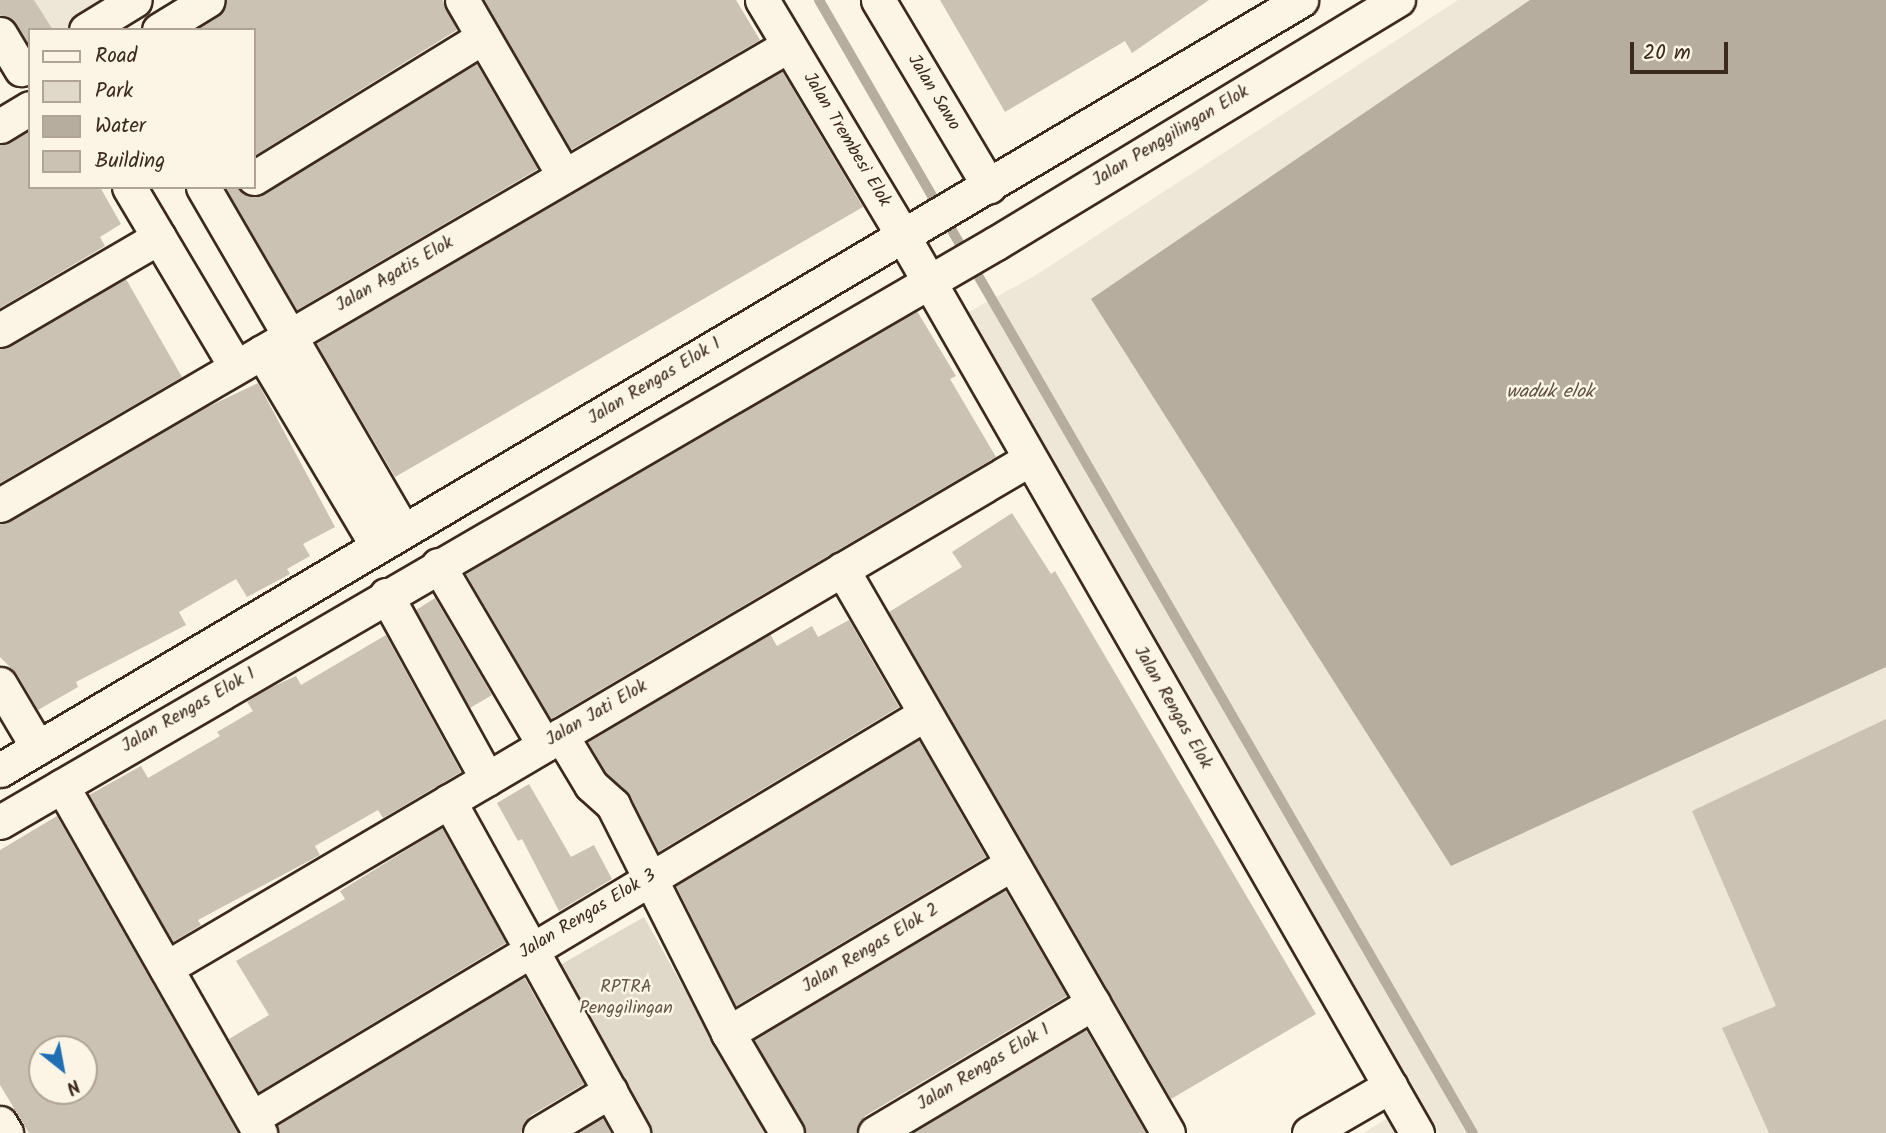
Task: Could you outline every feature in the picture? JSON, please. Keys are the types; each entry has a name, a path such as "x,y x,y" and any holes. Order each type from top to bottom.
{"street":[{"path":"162,28 208,0"},
{"path":"461,0 564,176"},
{"name":"Jalan Trembesi Elok","path":"762,0 911,231 935,277"},
{"name":"Jalan Sawo","path":"878,0 978,192"},
{"path":"911,231 1301,0"},
{"name":"Jalan Penggilingan Elok","path":"935,277 996,243 1398,0"},
{"path":"88,28 118,4"},
{"path":"0,34 17,71"},
{"path":"256,177 483,37"},
{"name":"Jalan Agatis Elok","path":"0,505 789,45"},
{"path":"0,126 28,109"},
{"path":"130,189 159,237 248,360 390,538 426,572 613,805 728,1033 787,1133"},
{"path":"218,193 390,538"},
{"name":"Jalan Rengas Elok 1","path":"0,770 911,231"},
{"path":"0,330 159,237"},
{"name":"Jalan Rengas Elok 1","path":"0,822 935,277"},
{"name":"Jalan Rengas Elok","path":"935,277 1028,460 1418,1133"},
{"name":"Jalan Jati Elok","path":"166,968 1028,460"},
{"path":"842,569 1168,1133"},
{"path":"386,595 487,779"},
{"path":"0,684 38,748"},
{"name":"Jalan Rengas Elok 3","path":"256,1125 531,949 925,713"},
{"path":"62,786 256,1125"},
{"path":"449,801 633,1133"},
{"name":"Jalan Rengas Elok 2","path":"728,1033 1012,864"},
{"name":"Jalan Rengas Elok 1","path":"875,1133 1093,1003"},
{"path":"1308,1133 1390,1086"},
{"path":"541,1133 610,1091"},
{"path":"0,1123 6,1133"}],"shaded area":[{"path":"0,0 98,0 106,14 83,28 28,28 28,59 0,64"},
{"name":"waduk elok","path":"1458,0 1886,0 1886,1133 1363,1133 1405,1108 949,323 1036,275"}],"green space":[{"name":"RPTRA Penggilingan","path":"644,917 765,1133 641,1133 546,973"}],"water":[{"name":"waduk elok","path":"1530,0 1886,0 1886,667 1451,866 1091,299"}],"building":[{"path":"0,0 34,0 52,28 28,28 28,43 16,24 0,15"},
{"path":"227,0 443,0 457,30 256,155 256,28 199,28 219,16"},
{"path":"484,0 736,0 760,40 571,150"},
{"path":"940,0 1209,0 1132,53 1125,41 1005,112"},
{"path":"477,64 538,169 297,310 226,189 240,189 254,197 264,194"},
{"path":"782,71 863,207 395,477 316,343"},
{"path":"28,132 28,189 101,189 121,224 100,237 105,246 0,308 0,145"},
{"path":"126,279 182,377 0,483 0,349"},
{"path":"917,311 956,376 950,379 996,457 551,719 466,574"},
{"path":"258,383 335,527 303,544 310,556 287,569 290,574 247,597 236,579 179,612 186,625 76,682 78,687 38,710 17,674 0,657 0,524 201,410"},
{"path":"1012,513 1051,574 1055,571 1316,1014 1171,1099 889,612 962,567 952,552"},
{"path":"435,598 492,695 470,708 416,610"},
{"path":"849,620 899,707 658,852 630,796 606,773 588,742 770,634 777,646 812,626 818,637"},
{"path":"386,635 461,772 383,818 378,810 315,846 320,855 198,920 201,925 173,942 89,795 141,766 148,778 220,736 217,732 253,711 247,702 265,690 296,676 301,685"},
{"path":"1886,719 1886,1133 1769,1133 1722,1028 1776,1006 1692,811"},
{"path":"919,740 986,857 736,1006 676,886"},
{"path":"529,784 571,857 594,845 612,879 559,911 522,839 518,841 497,803"},
{"path":"57,816 238,1133 29,1133 0,1085 0,850"},
{"path":"442,828 506,943 259,1092 229,1039 269,1015 236,961 345,899 340,891"},
{"path":"1005,890 1067,996 865,1116 856,1133 806,1133 754,1040"},
{"path":"524,977 584,1084 530,1116 521,1133 279,1133 277,1125"},
{"path":"1086,1030 1146,1133 913,1133"},
{"path":"603,1118 611,1133 577,1133"}],"waterway":[{"path":"819,0 1473,1133"}]}
